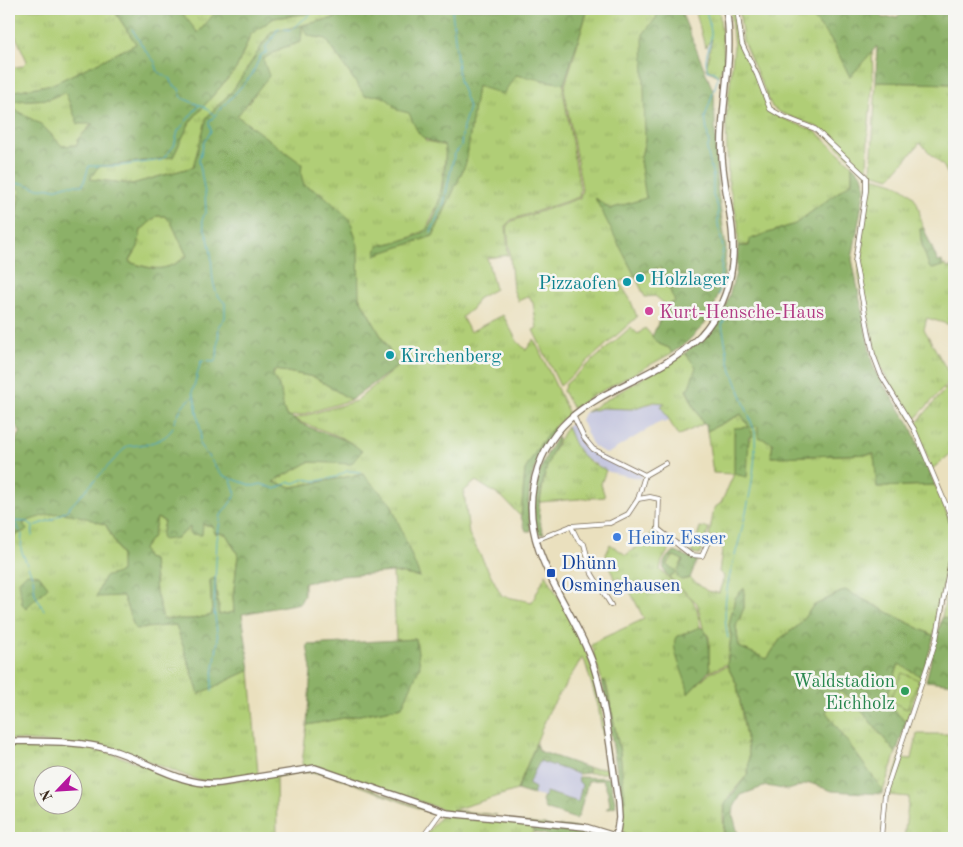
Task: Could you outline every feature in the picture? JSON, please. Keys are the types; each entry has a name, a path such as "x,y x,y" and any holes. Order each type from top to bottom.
{"main road":[{"path":"9,741 76,744 106,748 192,781 204,783 220,783 300,768 320,768 441,812 580,827 618,838 618,802 598,680 585,644 546,569 536,540 531,504 538,468 545,450 557,432 573,415 594,400 664,362 692,342 711,321 724,295 733,259 722,157 722,124 729,61 729,32 726,9"}],"street":[{"path":"737,9 742,44 758,75 770,109 782,116 815,129 866,177 866,192 855,262 873,354 881,374 914,429 949,512 954,533"},
{"path":"573,415 584,438 593,449 645,475"},
{"path":"536,540 571,526 618,520 628,514 638,499 645,475 666,463"},
{"path":"638,499 653,497 659,499 658,530 691,555 698,557 703,555 708,542"},
{"path":"571,526 578,540 584,544 592,574 611,605"},
{"path":"881,838 886,792 936,640 954,543"},
{"path":"422,838 441,812"}],"shaded area":[{"path":"659,402 666,403 669,421 664,423 663,420 607,454 593,446 581,420 584,413 598,408 630,409"},
{"path":"574,424 592,452 641,474 642,479 609,472 581,455 570,437 567,426"},
{"path":"540,761 578,774 579,782 582,785 578,802 547,792 544,797 533,795 535,788 528,784"}],"green space":[{"path":"9,9 125,9 116,14 137,44 53,84 9,92 9,68 22,66 27,61 9,22"},
{"path":"125,9 179,9 198,33 218,9 322,9 319,12 274,18 251,34 236,69 190,122 173,157 98,167 90,179 132,184 193,167 207,117 233,90 271,32 335,18 342,9 588,9 564,84 516,75 503,94 477,86 466,163 433,236 375,255 378,246 415,236 426,230 431,224 442,189 445,163 444,145 429,141 421,135 409,113 397,110 387,99 375,95 365,96 326,39 309,36 302,26 301,42 282,48 263,59 269,76 237,116 302,164 301,174 304,185 322,194 350,219 358,246 359,297 398,366 351,400 314,377 276,370 273,372 281,392 283,408 287,417 291,417 308,427 345,440 362,451 351,464 309,462 273,482 292,487 363,474 391,504 420,577 393,572 341,576 304,583 304,595 300,603 242,614 250,670 199,694 176,625 135,629 123,596 96,597 104,577 121,572 121,555 106,525 73,515 46,515 23,523 27,530 12,537 12,552 9,553 9,450 21,432 9,417 9,229 15,221 20,191 9,176 9,92 53,84 136,44 116,13","holes":["65,92 78,124 93,124 78,139 77,145 62,146 42,125 17,111 13,106 15,101 49,99","157,216 165,216 171,222 187,256 172,265 160,268 146,267 129,262 138,247 141,230","157,518 164,521 161,537 163,540 177,538 190,527 190,534 202,535 203,524 212,526 215,533 226,534 238,555 233,597 234,612 219,615 215,578 210,580 212,615 193,619 163,619 156,592 153,560 146,558 143,549 153,536"]},
{"path":"179,9 218,9 198,34"},
{"path":"322,9 342,9 335,18 302,25 309,36 326,39 354,80 390,101 397,110 409,112 426,141 444,145 446,151 440,199 426,230 407,239 378,246 376,254 433,236 466,163 477,85 516,75 564,84 563,90 580,189 579,197 511,220 506,225 508,255 487,258 495,289 477,299 473,308 462,317 470,332 503,315 517,341 526,350 534,339 569,414 554,427 525,470 521,517 504,499 476,481 464,491 469,534 502,596 532,602 546,574 568,615 584,646 596,684 610,767 607,773 588,773 588,768 608,768 598,706 585,662 582,658 549,711 517,790 453,810 497,815 450,812 322,767 303,766 302,763 307,725 402,707 416,639 396,640 393,572 420,577 363,474 292,487 273,482 309,462 351,463 361,451 354,445 338,436 293,419 356,401 398,366 359,297 323,194 304,185 294,166 276,147 237,116 255,94 263,59 282,48 301,42 271,32 233,90 207,117 193,167 132,184 89,179 97,167 173,157 190,122 236,69 251,34 274,18 319,12"},
{"path":"588,9 654,9 657,17 645,140 640,161 647,198 610,209 597,199 635,276 619,282 630,299 637,317 560,386 533,330 537,328 533,303 529,296 518,301 513,289 507,225 512,221 580,198 582,189 564,89"},
{"path":"654,9 680,9 714,93 717,186 726,248 724,276 714,307 704,325 686,343 672,353 669,348 659,344 652,337 666,305 675,302 660,267 635,276 595,198 610,209 646,198 640,161 645,140 643,34 657,17"},
{"path":"695,9 719,9 725,62 718,76 706,69 712,39 705,47"},
{"path":"730,9 735,9 741,47 757,78 768,110 777,116 815,131 852,165 852,182 795,224 750,239 749,245 738,246 738,223 728,180 726,121 734,46"},
{"path":"739,9 806,9 832,41 850,76 872,49 873,77 867,171 865,172 817,127 779,112 772,107 743,41"},
{"path":"806,9 876,9 883,18 896,17 909,9 954,9 954,84 876,82 877,46 850,77 832,41"},
{"path":"876,82 954,84 954,186 944,167 920,143 890,178 871,173"},
{"path":"65,92 78,123 93,123 78,139 77,145 62,146 42,125 17,111 12,106 15,101 49,99"},
{"path":"852,165 862,175 865,187 852,259 872,362 876,373 910,425 935,485 877,487 874,454 771,457 773,443 758,437 758,426 750,428 753,436 749,437 747,477 734,474 734,428 749,427 741,414 707,431 706,424 703,424 686,389 689,387 696,367 685,353 722,318 736,273 738,246 749,246 750,239 795,224 852,182"},
{"path":"9,176 20,191 15,221 9,229"},
{"path":"872,177 893,183 906,189 911,194 918,206 924,229 920,229 924,253 933,269 946,265 947,268 952,267 954,272 954,326 927,318 924,329 952,379 914,420 910,418 878,363 859,276 860,240 869,181"},
{"path":"157,216 165,216 171,222 187,256 172,265 160,268 146,267 129,262 138,247 141,230"},
{"path":"920,229 924,229 938,262 942,261 943,266 932,269 929,267 921,241"},
{"path":"660,267 675,302 666,305 655,296 645,297 635,276"},
{"path":"631,327 638,334 645,328 659,344 669,348 672,353 585,400 573,409 563,391 566,384"},
{"path":"685,353 697,367 686,390 703,424 678,436 661,406 665,403 654,402 632,409 602,408 586,412"},
{"path":"276,370 314,377 351,400 301,415 287,417 281,402 281,391 273,375"},
{"path":"954,379 954,451 932,469 915,425"},
{"path":"742,414 758,426 773,443 771,457 875,454 877,487 935,485 949,519 952,534 934,636 845,590 813,606 798,626 781,638 767,659 739,647 736,626 744,608 743,589 735,598 729,625 731,637 727,664 709,672 709,637 703,628 697,603 669,577 675,573 666,565 674,556 683,559 680,566 682,580 690,578 707,591 719,593 724,576 719,572 723,544 719,537 709,537 714,508 721,503 734,474 713,473 707,431","holes":["734,428 751,437 751,440 749,438 746,476"]},
{"path":"567,426 580,453 590,462 606,470 601,484 605,497 540,502 547,462"},
{"path":"554,427 555,431 540,455 532,478 529,502 531,531 526,531 521,517 525,470 540,444"},
{"path":"557,437 558,440 549,460 542,486 539,513 540,524 544,534 540,534 536,528 534,516 535,494 542,465"},
{"path":"61,512 80,515 106,525 121,555 123,596 135,629 176,625 199,694 250,670 258,774 216,781 197,780 117,749 9,739 9,553 12,552 16,533 26,522 33,518"},
{"path":"157,518 164,521 161,537 177,538 189,528 197,525 212,526 215,533 226,534 238,555 233,597 234,612 219,615 215,579 210,581 212,615 193,619 163,620 156,592 153,560 146,558 143,549 153,536"},
{"path":"656,527 660,533 673,543 662,561 660,570 692,599 697,609 700,627 676,637 678,658 689,685 688,693 708,674 727,666 737,685 749,755 748,774 729,796 723,815 724,834 722,838 634,838 623,832 622,801 624,801 620,752 607,687 605,681 602,681 593,652 595,649 592,649 591,646 594,642 644,619 632,595 619,578 614,579 606,554 610,544 626,555 647,539"},
{"path":"700,527 709,528 701,554 692,553 693,540 697,537"},
{"path":"675,552 697,560 690,578 681,580 677,577 677,572 683,560 674,556 670,558 666,565 675,570 675,573 669,577 666,574 664,563 668,556"},
{"path":"954,554 954,621 942,617"},
{"path":"27,573 39,575 48,587 26,608 22,604 19,581"},
{"path":"744,588 744,608 736,626 739,647 767,659 781,638 798,626 813,606 845,590 934,636 922,677 899,664 885,701 906,722 896,753 851,698 839,691 826,712 883,791 882,794 832,791 810,783 788,790 767,786 741,795 734,807 733,815 739,838 722,838 724,834 725,804 748,774 749,755 737,685 727,665 731,637 729,625 735,598"},
{"path":"942,617 954,621 954,684 926,681"},
{"path":"700,627 704,630 709,640 710,670 688,694 675,649 676,637"},
{"path":"416,639 420,666 402,707 307,725 311,669 307,645"},
{"path":"899,664 922,677 906,722 885,701"},
{"name":"Waldstadion Eichholz","path":"902,673 919,680 907,709 890,701"},
{"path":"602,681 605,681 620,752 625,801 622,801"},
{"path":"839,691 851,698 896,753 883,791 826,712"},
{"path":"917,734 954,734 954,838 904,838 909,797 888,795 900,758 912,759"},
{"path":"9,743 89,747 95,749 98,754 98,749 202,785 310,770 329,773 434,814 328,774 300,772 276,777 277,838 9,838"},
{"path":"536,744 539,751 588,768 588,773 578,774 540,761 528,784 535,788 533,795 517,790"},
{"path":"578,777 610,778 616,806 606,809 610,805 608,792 603,780 588,781 579,815 576,819 545,809 542,801 546,792 578,802 582,785"},
{"path":"447,816 545,825 544,829 534,826 532,838 423,838 440,817"},
{"path":"536,825 542,829 545,825 551,826 554,831 559,826 578,828 586,832 588,830 595,832 595,835 603,838 551,838 534,832 533,826"}],"waterway":[{"path":"174,422 183,405 194,396 192,393 201,361 214,362 217,358 219,325 225,318 225,303 220,298 214,285 211,254 202,220 206,211 199,160 204,142 211,131 209,122 251,76 261,55 266,53 266,46 278,28 292,30 316,11 328,11 331,9"},
{"path":"335,9 335,12 347,13 352,9"},
{"path":"431,232 444,203 454,155 461,146 463,127 469,107 459,80 452,9"},
{"path":"706,9 711,32 706,66 708,71 715,72 718,78 705,117 709,144 707,149 713,177 713,196 718,207 718,224 723,248 719,295"},
{"path":"132,29 155,62 158,72 170,79 171,83 179,89 182,98 199,105"},
{"path":"9,187 18,183 54,189 67,185 83,185 89,166 119,166 162,160 174,146 178,131 199,105 202,105 214,115"},
{"path":"724,313 725,320 722,325 729,363 755,432 755,460 749,500 727,589 725,613 728,638"},
{"path":"194,396 201,433 199,444 221,474 231,479 236,495 221,515 217,540 214,609 218,640 212,691"},
{"path":"9,521 28,522 33,526 51,520 66,511 127,446 147,444 160,440 173,427"},
{"path":"233,479 253,486 261,484 276,489 289,482 295,483 304,479 317,481 336,477 347,471 361,472"},
{"path":"13,520 20,531"},
{"path":"32,536 33,527"},
{"path":"22,534 21,550 33,578 35,594 44,610"}],"place":[{"name":"Holzlager","path":"640,278"},
{"name":"Pizzaofen","path":"627,282"},
{"name":"Kurt-Hensche-Haus","path":"649,311"},
{"name":"Kirchenberg","path":"390,355"},
{"name":"Heinz Esser","path":"617,537"},
{"name":"Dhünn Osminghausen","path":"551,573"},
{"name":"Waldstadion Eichholz","path":"905,691"}]}
